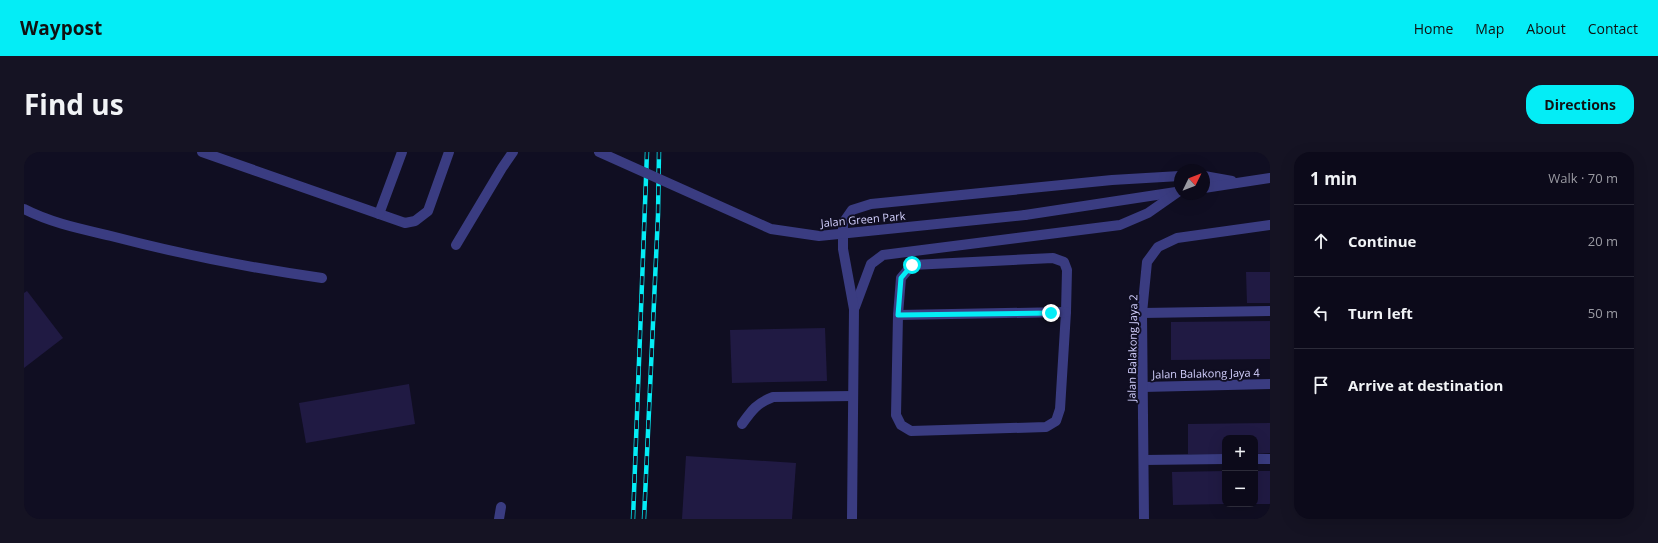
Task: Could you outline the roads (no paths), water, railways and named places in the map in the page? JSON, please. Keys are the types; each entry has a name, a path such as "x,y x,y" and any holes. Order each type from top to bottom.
{"street":[{"path":"202,152 405,223 415,221 428,211 449,152"},
{"path":"379,214 402,152"},
{"path":"456,245 513,152"},
{"name":"Jalan Green Park","path":"599,152 771,229 819,236 1025,215 1174,193"},
{"path":"852,519 854,309 843,249 843,223 852,210 871,204 1112,180 1174,176"},
{"path":"1210,177 1240,182"},
{"path":"1210,187 1270,178"},
{"path":"854,309 871,264 883,255 1120,225 1148,213 1174,195"},
{"path":"24,209 42,219 142,244 254,269 322,278"},
{"name":"Jalan Balakong Jaya 2","path":"1144,519 1142,314 1147,262 1158,248 1177,238 1270,225"},
{"path":"943,247 943,263"},
{"path":"1053,258 1064,262 1067,270 1066,312 1060,409 1056,421 1046,427 911,431 901,425 896,416 898,315 901,278 912,265 943,263 1053,258"},
{"path":"1142,314 1270,311"},
{"path":"898,315 1066,312"},
{"name":"Jalan Balakong Jaya 4","path":"1143,386 1270,384"},
{"path":"742,424 755,407 762,401 773,397 853,396"},
{"path":"1144,460 1222,459"},
{"path":"1258,459 1270,459"},
{"path":"499,519 501,507"}],"railway":[{"path":"633,519 647,152"},
{"path":"644,519 658,215 659,152"}]}
